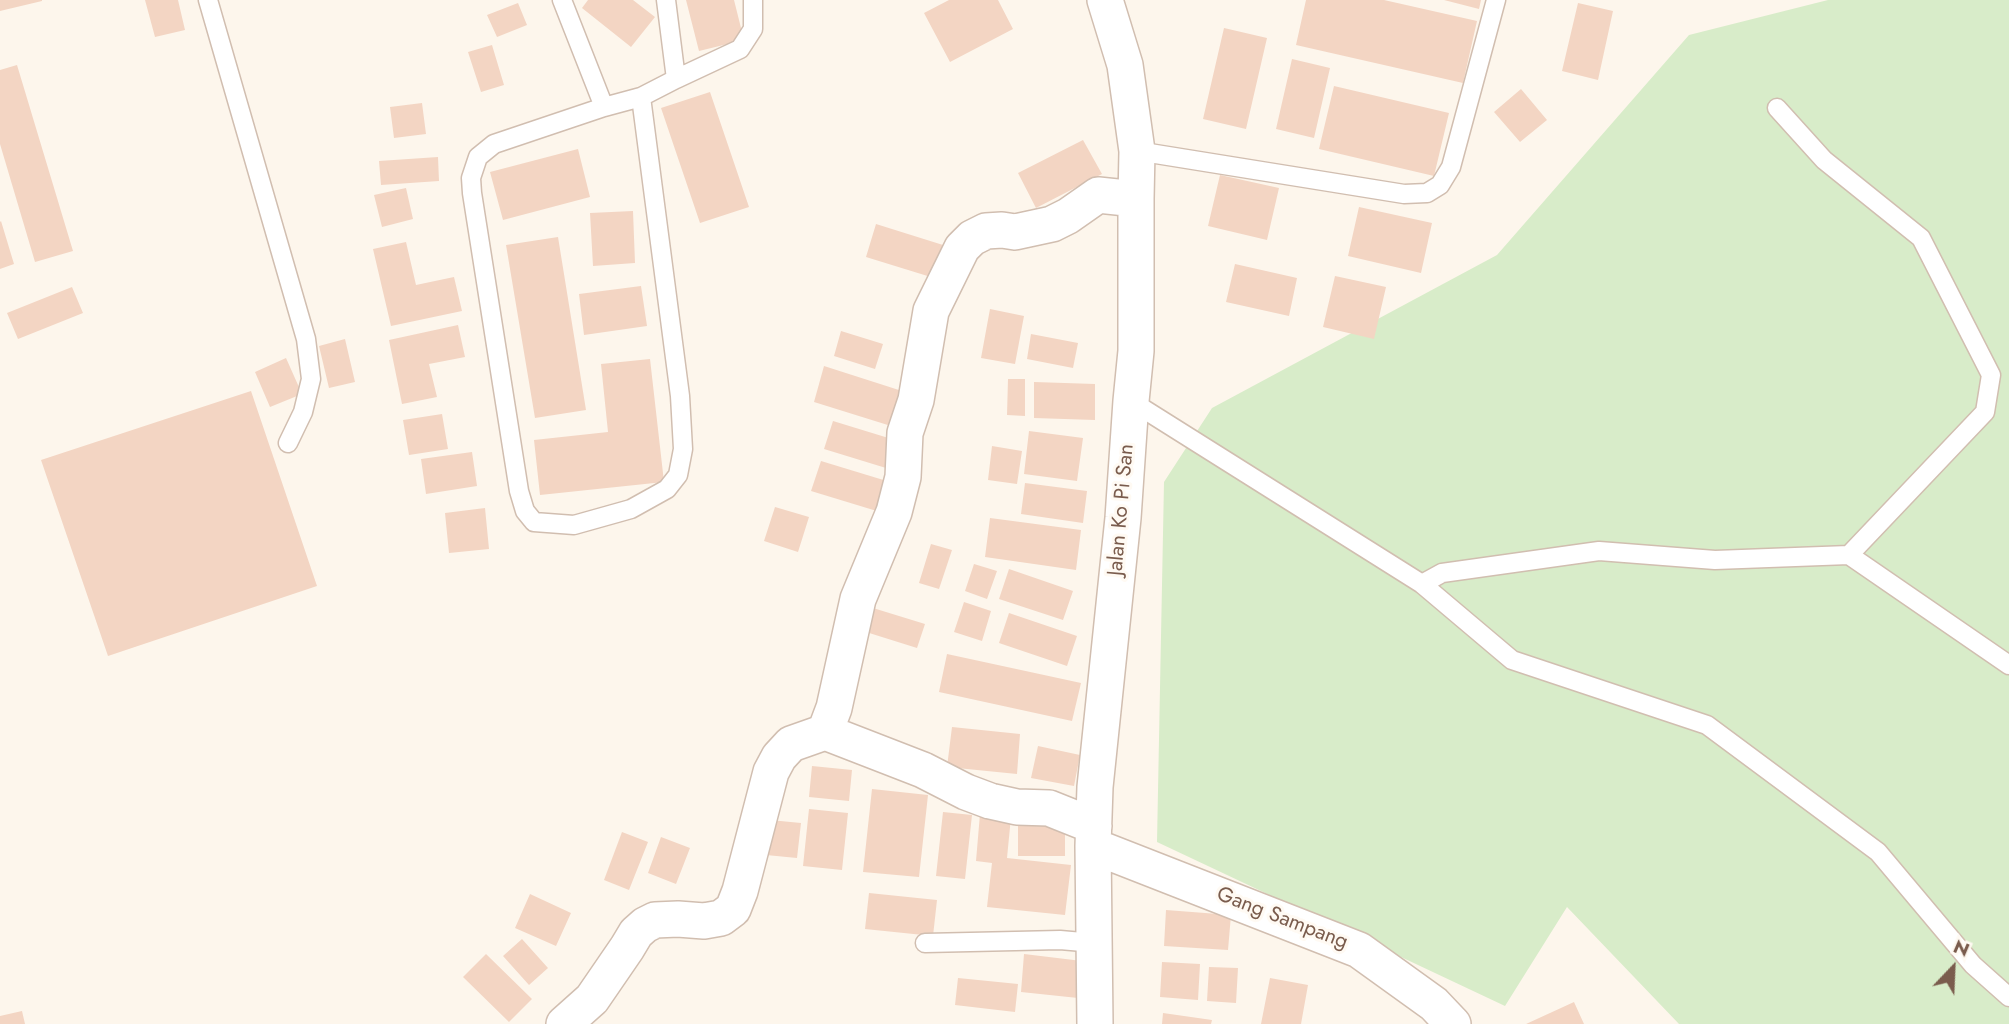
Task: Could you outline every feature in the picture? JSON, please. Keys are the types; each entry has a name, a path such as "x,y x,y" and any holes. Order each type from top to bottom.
{"street":[{"name":"Jalan Ko Pi San","path":"1095,1024 1095,787 1123,518 1130,401 1136,351 1137,151 1125,65 1105,0"},
{"path":"564,1024 592,999 636,933 645,925 655,920 704,921 721,918 733,909 771,772 779,757 791,744 825,732 834,708 859,599 897,501 903,477 905,433 916,400 931,311 962,248 972,238 986,231 1015,232 1052,224 1098,195 1136,199"},
{"name":"Gang Sampang","path":"825,732 923,770 990,801 1017,807 1049,808 1093,836 1359,950 1434,1004 1453,1024"}],"lane":[{"path":"208,0 306,340 311,379 303,412 288,443"},
{"path":"562,0 604,107"},
{"path":"666,0 676,79"},
{"path":"641,97 680,396 683,449 678,475 667,489 631,509 574,525 534,522 525,511 519,491 471,193 471,178 478,157 494,144 641,97 740,49 753,29 753,0"},
{"path":"1137,151 1404,194 1427,193 1440,185 1451,167 1496,0"},
{"path":"1777,108 1824,160 1921,239 1991,375 1985,412 1849,555"},
{"path":"1130,401 1422,584 1512,660 1707,725 1878,852 1973,965 2009,997"},
{"path":"1422,584 1442,573 1599,551 1715,560 1849,555 2009,665"},
{"path":"925,943 1060,940 1094,943"}],"green space":[{"path":"1828,0 2009,0 2009,1024 1679,1024 1567,907 1505,1006 1157,842 1164,482 1212,408 1497,255 1689,35"}],"building":[{"path":"0,0 42,0 42,1 0,11"},
{"path":"145,0 178,0 185,30 155,37"},
{"path":"588,0 633,0 655,17 631,47 582,8"},
{"path":"686,0 734,0 744,40 699,51"},
{"path":"949,0 998,0 1013,29 950,62 924,13"},
{"path":"1306,0 1384,0 1477,21 1463,83 1296,45"},
{"path":"1444,0 1481,0 1479,9"},
{"path":"518,3 527,25 497,37 487,15"},
{"path":"1578,3 1613,11 1598,80 1562,71"},
{"path":"1224,28 1267,38 1246,129 1203,119"},
{"path":"492,45 504,85 481,92 468,52"},
{"path":"1292,59 1330,68 1314,138 1276,129"},
{"path":"17,65 73,251 35,262 0,144 0,70"},
{"path":"1334,86 1449,113 1434,176 1319,149"},
{"path":"1521,89 1547,120 1520,142 1494,112"},
{"path":"710,92 749,207 700,223 661,108"},
{"path":"422,103 426,134 394,138 390,107"},
{"path":"1083,140 1102,174 1036,208 1018,173"},
{"path":"578,149 590,197 503,220 490,172"},
{"path":"438,157 439,181 381,185 379,161"},
{"path":"1220,175 1279,188 1267,240 1208,226"},
{"path":"406,188 413,219 382,227 374,195"},
{"path":"1359,207 1432,223 1421,273 1348,256"},
{"path":"633,211 635,263 593,266 590,213"},
{"path":"0,222 14,264 0,269"},
{"path":"876,224 943,245 934,278 866,257"},
{"path":"558,237 586,410 535,418 506,245"},
{"path":"406,242 416,285 454,277 462,311 391,326 373,249"},
{"path":"1235,264 1297,278 1289,316 1226,302"},
{"path":"1335,276 1386,287 1374,339 1323,327"},
{"path":"641,286 647,326 584,335 579,294"},
{"path":"72,287 83,313 18,339 7,313"},
{"path":"990,309 1024,316 1015,364 981,358"},
{"path":"458,325 465,357 429,364 437,397 402,404 389,340"},
{"path":"841,331 883,344 875,369 834,356"},
{"path":"1031,334 1078,343 1073,368 1027,359"},
{"path":"345,339 355,382 329,388 319,346"},
{"path":"286,358 302,394 270,407 255,372"},
{"path":"650,359 664,482 540,495 534,440 608,432 601,364"},
{"path":"824,366 902,391 891,426 814,402"},
{"path":"1008,379 1025,379 1025,416 1007,415"},
{"path":"1034,382 1095,384 1095,420 1034,418"},
{"path":"251,391 317,586 108,656 41,460"},
{"path":"442,414 448,449 409,455 403,420"},
{"path":"833,421 895,440 886,468 824,449"},
{"path":"1029,431 1083,438 1077,481 1024,474"},
{"path":"992,446 1022,451 1017,484 988,480"},
{"path":"472,452 477,486 426,494 421,459"},
{"path":"821,461 890,482 880,512 811,491"},
{"path":"1025,483 1087,491 1083,523 1021,514"},
{"path":"775,507 809,517 798,552 764,541"},
{"path":"485,508 489,549 449,553 445,513"},
{"path":"990,518 1081,530 1076,570 985,557"},
{"path":"931,544 952,550 939,589 919,583"},
{"path":"974,564 997,571 987,599 965,591"},
{"path":"1009,569 1073,591 1063,620 999,599"},
{"path":"964,602 991,611 982,641 954,632"},
{"path":"873,608 925,624 917,648 866,632"},
{"path":"1009,613 1077,636 1067,666 999,643"},
{"path":"947,654 1081,683 1072,721 939,692"},
{"path":"952,727 1020,734 1017,774 947,767"},
{"path":"1038,746 1080,755 1074,786 1031,778"},
{"path":"812,766 852,770 849,801 809,797"},
{"path":"872,789 928,795 919,877 863,872"},
{"path":"809,809 848,813 842,870 803,866"},
{"path":"943,812 972,815 965,879 936,876"},
{"path":"980,814 1011,817 1007,858 1071,865 1065,915 987,907 992,863 976,861"},
{"path":"770,820 801,823 797,858 766,855"},
{"path":"1018,822 1065,822 1065,856 1018,856"},
{"path":"622,832 648,842 629,890 604,880"},
{"path":"661,837 690,848 676,884 648,873"},
{"path":"869,893 937,900 933,936 865,929"},
{"path":"530,894 571,913 556,946 515,928"},
{"path":"1166,910 1231,915 1228,950 1164,946"},
{"path":"522,939 548,968 529,985 503,956"},
{"path":"486,954 532,999 509,1022 463,977"},
{"path":"1024,954 1082,961 1078,998 1021,992"},
{"path":"1162,962 1200,964 1198,1000 1160,997"},
{"path":"1209,967 1238,968 1236,1003 1207,1001"},
{"path":"958,978 1018,984 1015,1012 955,1005"},
{"path":"1270,978 1308,985 1301,1024 1261,1024"},
{"path":"1574,1002 1584,1024 1526,1024"},
{"path":"22,1011 25,1024 0,1024 0,1016"},
{"path":"1163,1013 1212,1020 1211,1024 1162,1024"}]}
